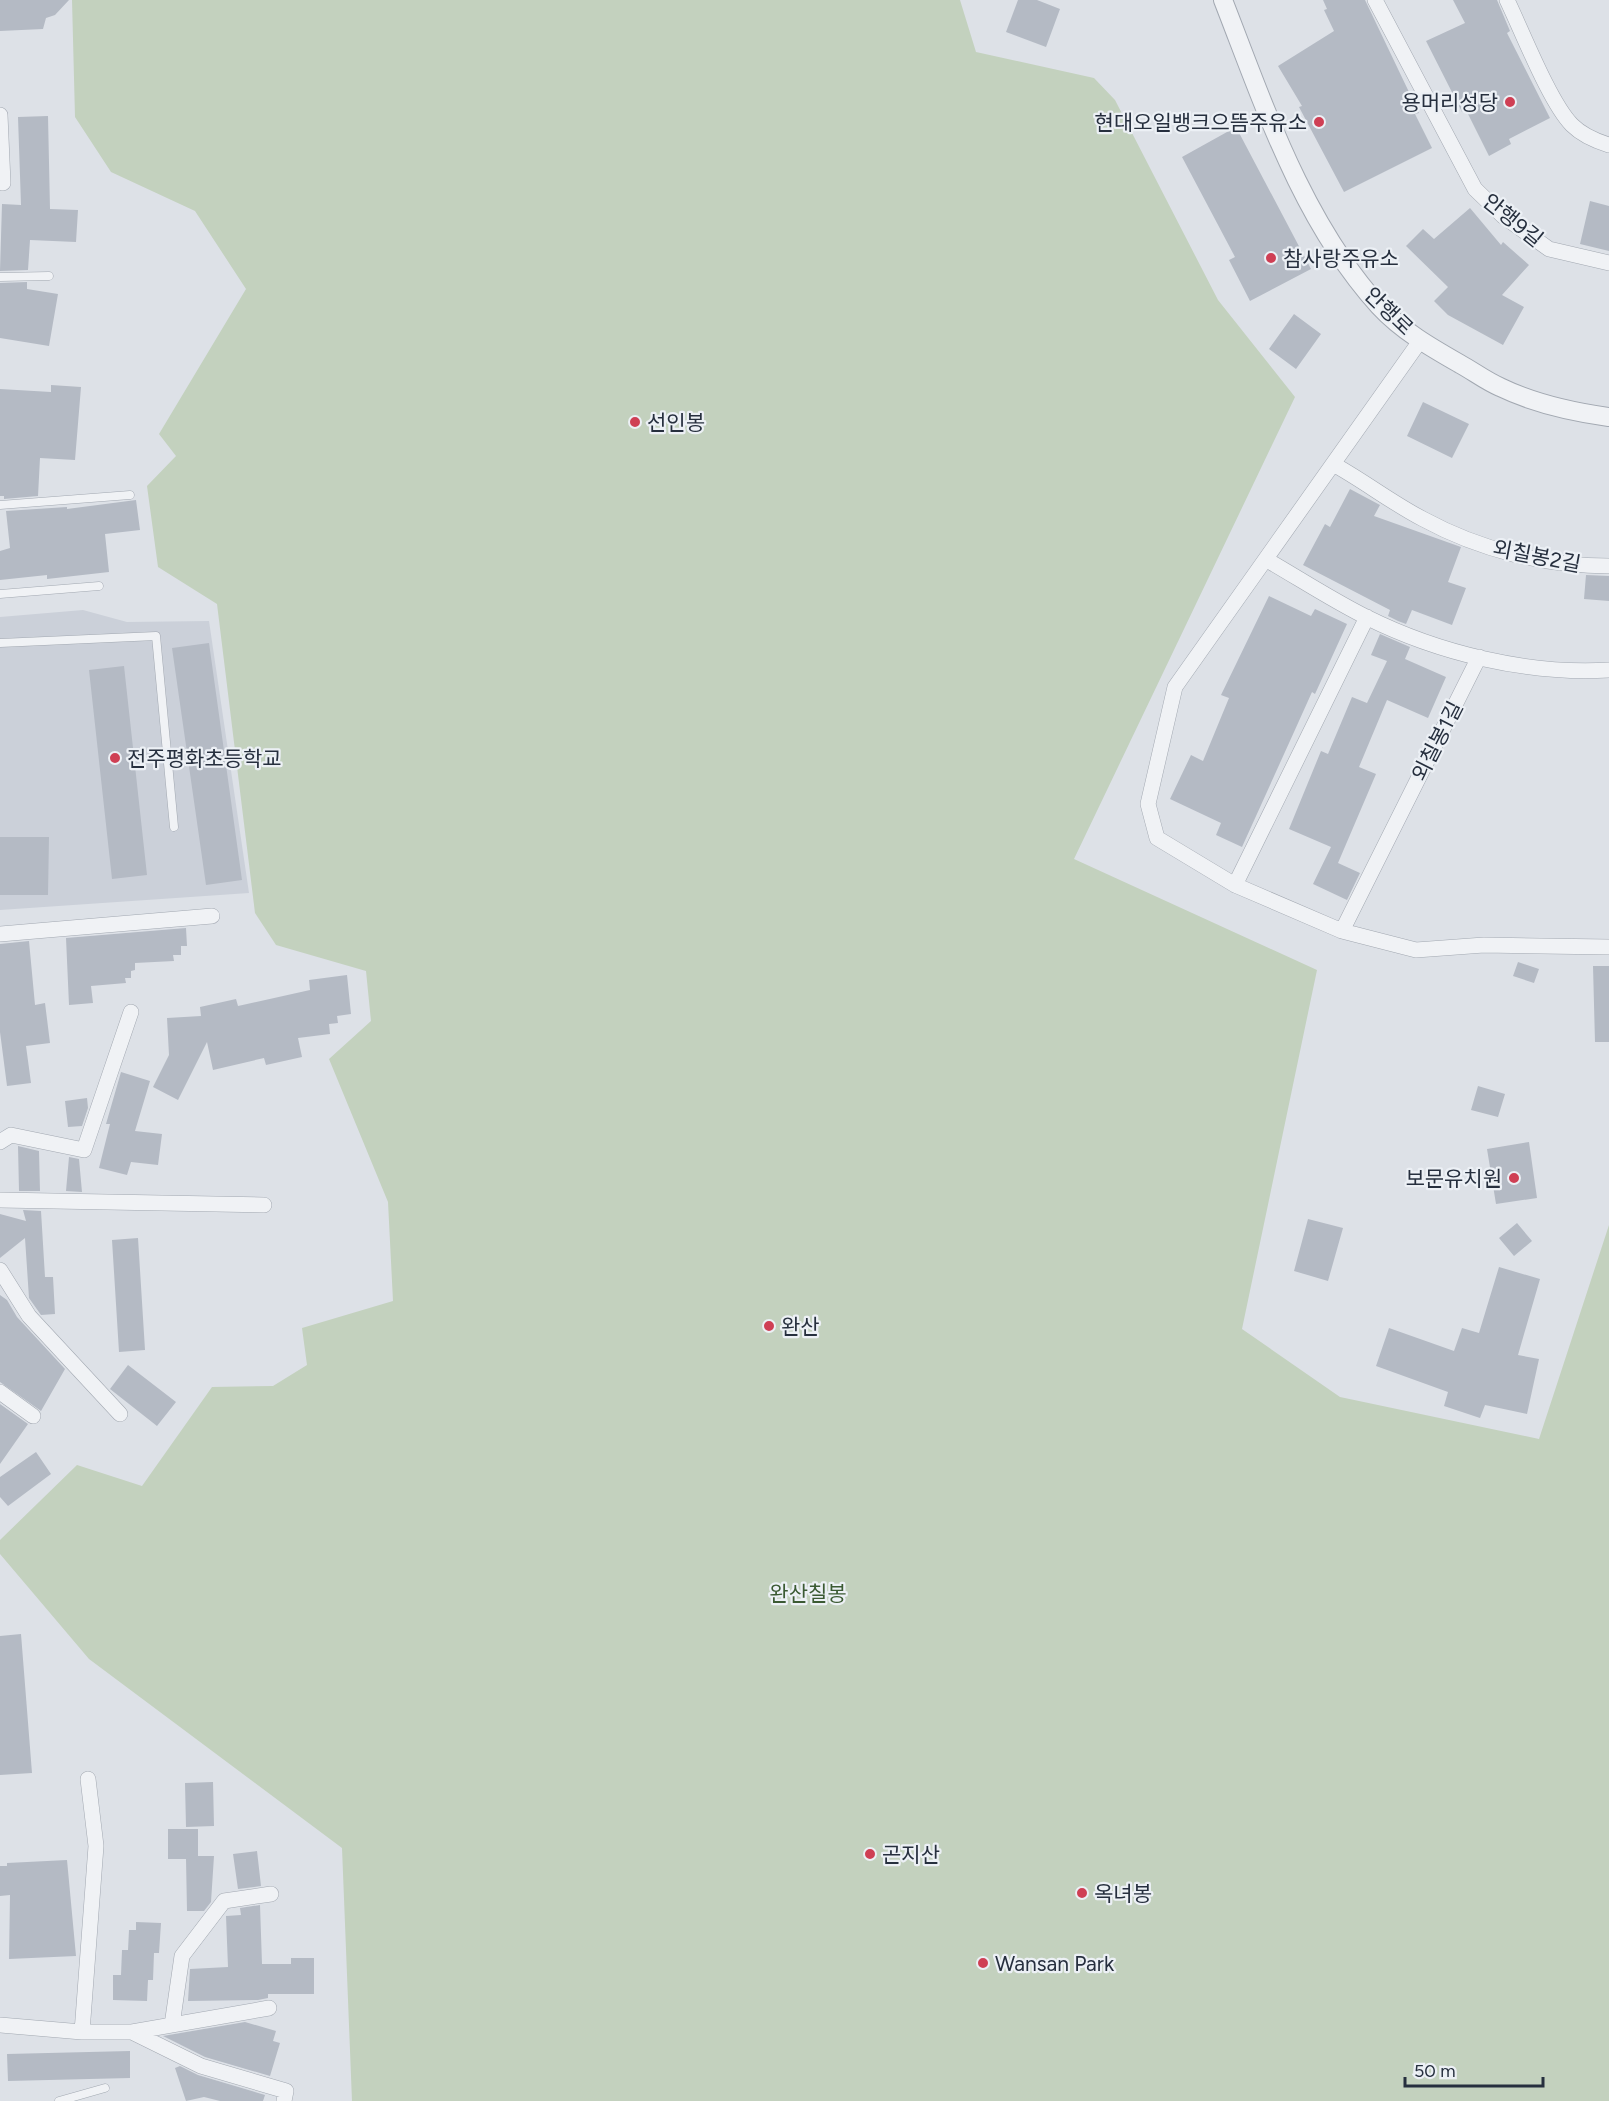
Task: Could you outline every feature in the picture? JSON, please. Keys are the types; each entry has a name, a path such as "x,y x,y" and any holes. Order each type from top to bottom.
{"street":[{"name":"안행로","path":"1223,0 1266,110 1322,228 1380,308 1420,341 1500,387 1575,412 1609,417"},
{"name":"안행9길","path":"1375,0 1475,189 1503,216 1550,249 1609,263"},
{"path":"1507,0 1560,109 1572,126 1591,139 1609,145"},
{"path":"0,115 3,183"},
{"path":"1420,341 1333,464 1325,471 1267,560 1175,687 1148,804 1157,838 1235,885 1342,931 1416,950 1484,945 1609,947"},
{"name":"외칠봉2길","path":"1333,464 1424,520 1466,539 1521,557 1556,563 1609,566"},
{"path":"1267,560 1367,617 1422,640 1479,657 1538,667 1609,670"},
{"path":"1235,885 1367,617"},
{"name":"외칠봉1길","path":"1342,931 1479,657"},
{"path":"0,934 212,916"},
{"path":"0,1142 11,1135 84,1150 131,1012"},
{"path":"0,1200 264,1205"},
{"path":"0,1270 29,1316 120,1414"},
{"path":"0,1392 33,1416"},
{"path":"82,2032 96,1846 88,1779"},
{"path":"172,2025 182,1956 188,1947 224,1901 272,1894"},
{"path":"0,2025 82,2032 132,2032 269,2008"},
{"path":"132,2032 201,2066 286,2091 284,2101"}],"lane":[{"path":"0,277 49,276"},
{"path":"0,505 130,495"},
{"path":"0,594 99,586"},
{"path":"0,643 156,636 174,827"},
{"path":"59,2101 105,2088"}],"shaded area":[{"name":"전주평화초등학교","path":"83,610 127,622 209,621 249,893 0,910 0,617"}],"green space":[{"name":"완산칠봉","path":"72,0 960,0 976,52 1094,78 1115,100 1218,300 1295,397 1074,859 1317,970 1242,1329 1340,1397 1539,1439 1609,1225 1609,2101 352,2101 342,1848 89,1659 0,1554 0,1540 77,1465 142,1486 212,1387 273,1386 307,1365 302,1328 393,1301 388,1202 329,1059 371,1021 366,971 276,945 255,913 217,604 158,567 147,486 176,456 159,434 246,289 195,211 111,172 75,117"}],"building":[{"path":"0,0 69,0 55,15 46,18 43,29 0,31"},
{"path":"1018,0 1037,0 1060,9 1046,47 1006,32"},
{"path":"1323,0 1365,0 1419,113 1415,114 1432,148 1344,192 1299,107 1302,106 1278,66 1334,31 1324,10 1327,9"},
{"path":"1453,0 1497,0 1510,31 1507,33 1550,118 1509,139 1511,144 1489,156 1466,110 1462,112 1426,41 1465,23"},
{"path":"48,116 50,209 78,210 76,242 30,240 28,270 0,271 2,204 21,205 18,117"},
{"path":"1236,127 1311,269 1250,301 1229,260 1235,257 1182,157"},
{"path":"1590,201 1609,206 1609,251 1580,244"},
{"path":"1470,208 1501,245 1503,242 1529,265 1502,295 1524,307 1503,345 1448,315 1434,301 1448,287 1406,246 1423,229 1434,239"},
{"path":"27,282 27,289 58,294 49,346 0,338 0,283"},
{"path":"1294,314 1321,334 1296,369 1269,349"},
{"path":"51,385 81,387 75,460 40,458 38,496 4,499 4,496 0,496 0,389 51,392"},
{"path":"1423,402 1469,424 1452,458 1407,436"},
{"path":"1350,489 1380,505 1374,516 1461,547 1448,582 1466,588 1452,625 1412,610 1406,624 1398,621 1388,616 1390,610 1303,565 1325,524 1330,527"},
{"path":"136,500 140,530 105,534 109,572 47,579 47,575 0,580 0,551 10,548 6,511 67,507 67,509"},
{"path":"1586,575 1609,576 1609,601 1584,599"},
{"path":"1269,596 1311,616 1315,609 1347,624 1315,694 1312,692 1242,847 1216,835 1221,823 1170,799 1191,755 1203,761 1229,698 1221,695"},
{"path":"1380,634 1410,647 1405,659 1446,677 1428,718 1387,700 1359,767 1376,774 1338,863 1360,873 1347,900 1313,884 1331,847 1289,829 1321,751 1328,754 1352,697 1367,703 1387,661 1371,655"},
{"path":"209,643 242,880 206,885 172,648"},
{"path":"124,666 147,875 112,879 89,670"},
{"path":"0,837 49,837 48,895 0,895"},
{"path":"186,928 187,946 181,946 181,955 173,955 174,961 135,963 135,970 131,971 131,978 125,978 126,983 91,986 93,1003 69,1005 66,938"},
{"path":"29,941 35,1005 45,1003 50,1043 26,1046 31,1083 7,1086 0,1032 0,944"},
{"path":"1518,962 1539,969 1534,983 1513,976"},
{"path":"1593,966 1609,966 1609,1042 1595,1042"},
{"path":"347,975 351,1014 337,1016 338,1023 329,1024 330,1034 298,1038 302,1057 266,1065 264,1058 213,1070 207,1042 178,1100 153,1087 169,1055 167,1018 201,1016 200,1007 236,999 238,1006 310,990 309,980"},
{"path":"121,1072 150,1081 135,1131 162,1134 158,1165 131,1162 127,1175 99,1168 110,1124 106,1124"},
{"path":"1478,1086 1505,1094 1498,1117 1471,1110"},
{"path":"87,1098 88,1108 82,1126 68,1127 65,1101"},
{"path":"1529,1142 1537,1198 1496,1204 1487,1149"},
{"path":"18,1146 39,1151 40,1191 19,1191"},
{"path":"69,1157 79,1159 82,1192 66,1191"},
{"path":"23,1210 41,1211 45,1277 53,1277 55,1314 41,1315 29,1298 25,1238 0,1258 0,1214 26,1221"},
{"path":"1308,1219 1343,1228 1328,1281 1294,1271"},
{"path":"1517,1223 1532,1241 1514,1256 1499,1238"},
{"path":"138,1238 145,1350 119,1352 112,1240"},
{"path":"1499,1267 1540,1279 1518,1355 1539,1359 1527,1414 1485,1405 1480,1418 1444,1406 1448,1392 1376,1366 1389,1328 1454,1351 1462,1328 1479,1333"},
{"path":"0,1295 7,1300 17,1317 65,1369 41,1411 0,1382"},
{"path":"128,1365 176,1402 157,1426 110,1389"},
{"path":"0,1404 28,1424 0,1464"},
{"path":"36,1452 51,1474 8,1506 0,1497 0,1477"},
{"path":"21,1634 32,1773 0,1775 0,1636"},
{"path":"213,1782 214,1826 186,1827 185,1783"},
{"path":"168,1829 198,1829 198,1856 214,1856 211,1902 204,1911 187,1911 186,1859 168,1859"},
{"path":"257,1851 261,1886 238,1889 233,1854"},
{"path":"67,1860 76,1956 9,1959 10,1895 0,1896 0,1866 7,1866 7,1863"},
{"path":"260,1905 262,1964 291,1964 291,1958 314,1958 314,1994 268,1994 268,1998 258,2000 188,2001 190,1969 228,1967 226,1916 241,1915 240,1908"},
{"path":"136,1922 161,1923 159,1953 154,1953 153,1980 148,1980 147,2001 113,2000 113,1975 121,1975 122,1950 128,1950 129,1930 136,1930"},
{"path":"245,2022 276,2031 273,2041 280,2043 270,2076 205,2057 163,2036"},
{"path":"130,2051 130,2078 8,2081 7,2054"},
{"path":"180,2066 198,2075 265,2095 263,2101 220,2101 204,2097 186,2101 175,2068"}],"place":[{"name":"용머리성당","path":"1510,102"},
{"name":"현대오일뱅크으뜸주유소","path":"1319,122"},
{"name":"참사랑주유소","path":"1271,258"},
{"name":"선인봉","path":"635,422"},
{"name":"전주평화초등학교","path":"115,758"},
{"name":"보문유치원","path":"1514,1178"},
{"name":"완산","path":"769,1326"},
{"name":"곤지산","path":"870,1854"},
{"name":"옥녀봉","path":"1082,1893"},
{"name":"Wansan Park","path":"983,1963"}]}
